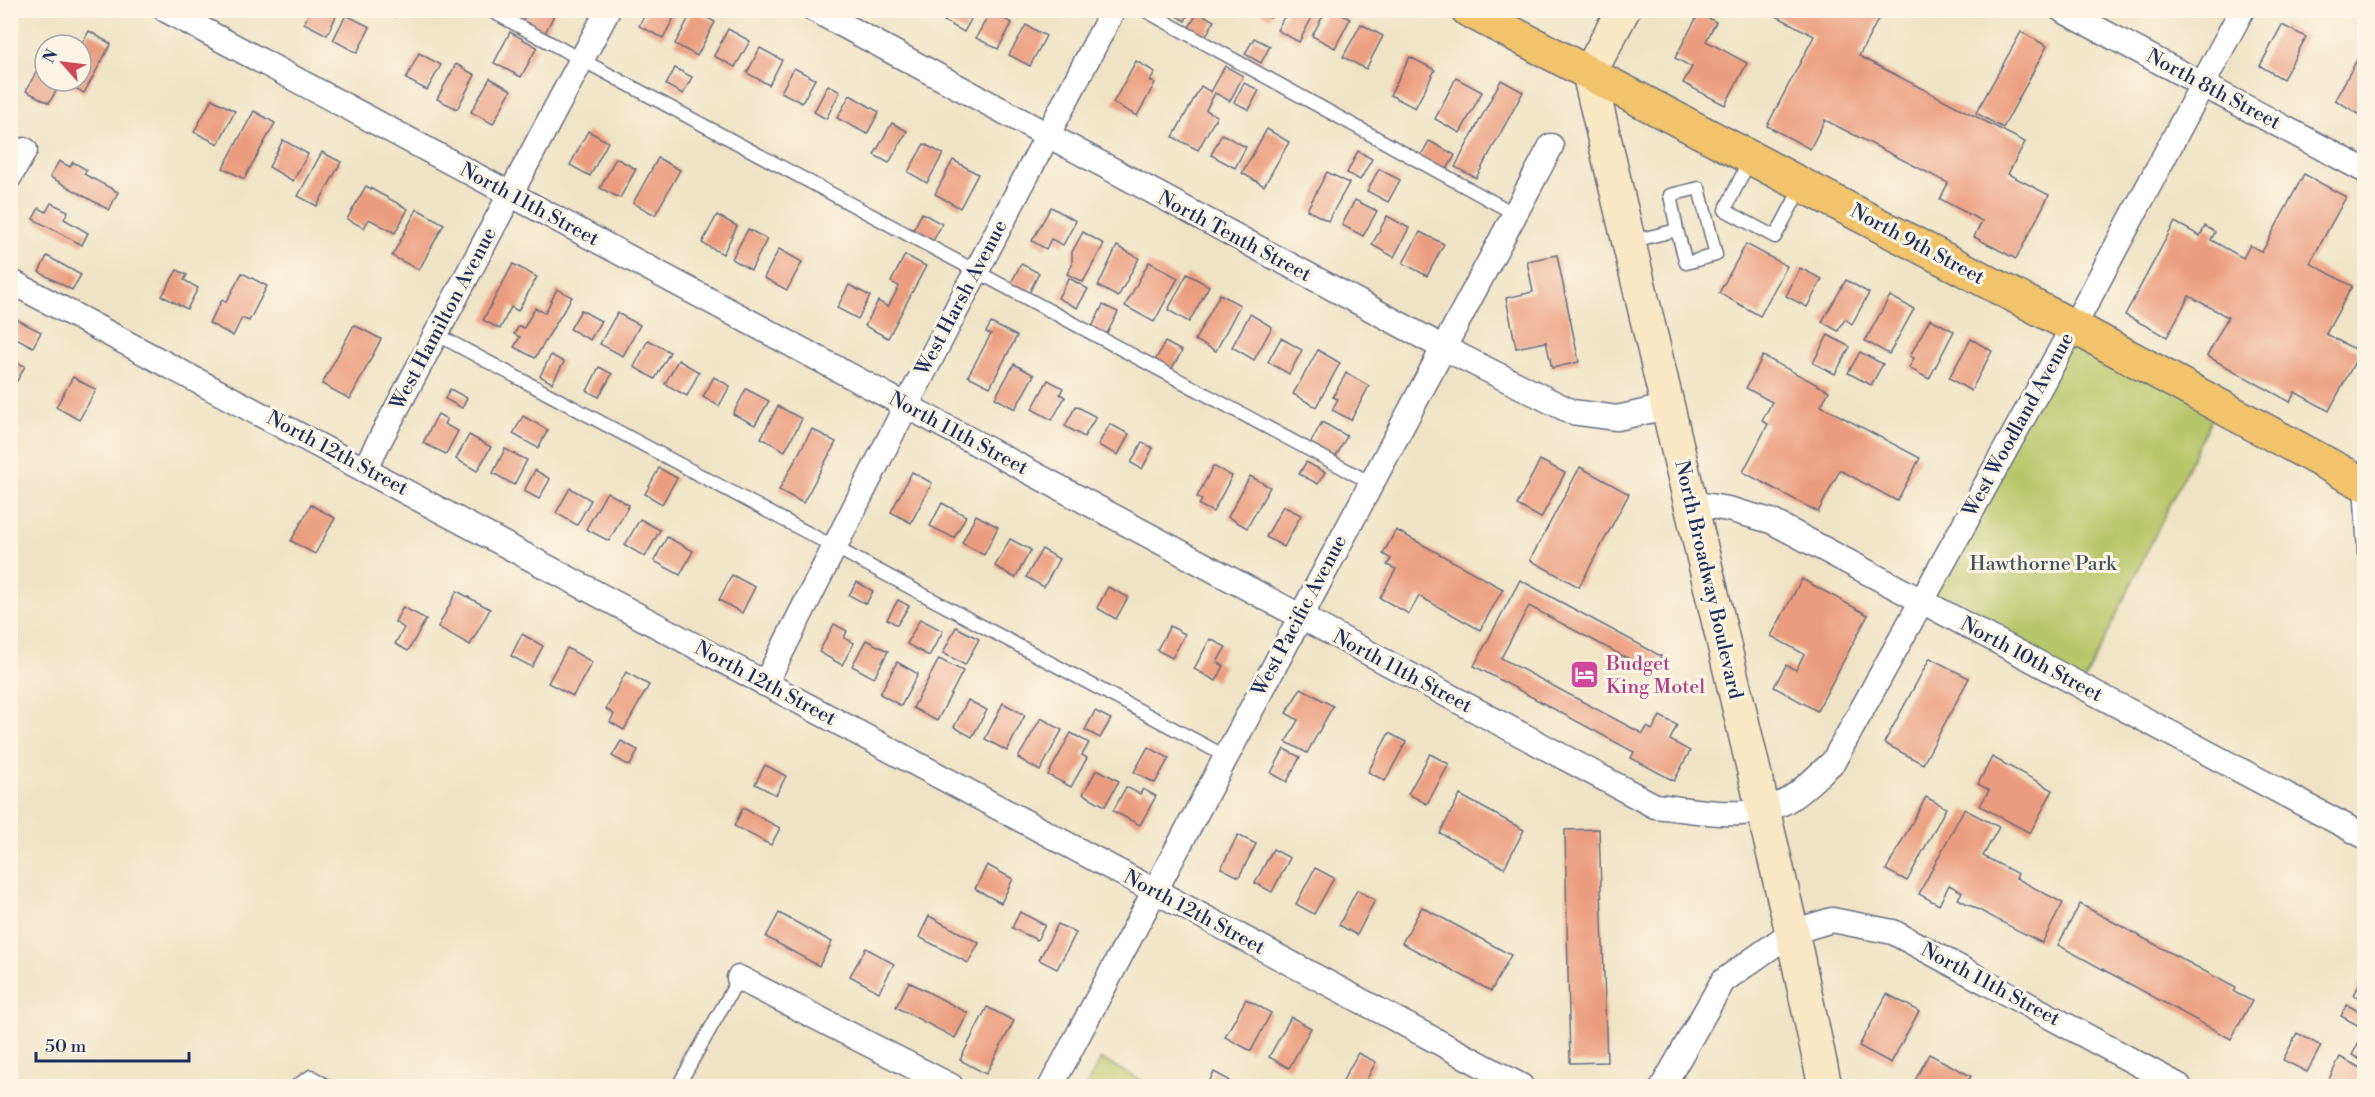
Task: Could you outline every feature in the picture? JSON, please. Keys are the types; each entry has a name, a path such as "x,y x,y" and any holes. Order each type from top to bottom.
{"main road":[{"name":"North 9th Street","path":"1468,10 2074,327 2362,483"},
{"path":"1589,74 1623,10"},
{"name":"North Broadway Boulevard","path":"1589,74 1792,932 1825,1086"}],"street":[{"name":"North 11th Street","path":"166,10 1655,806 1729,813 1762,809"},
{"name":"West Hamilton Avenue","path":"365,468 608,10"},
{"name":"North Tenth Street","path":"815,10 1047,137 1444,348 1572,412 1617,418 1666,407"},
{"name":"West Harsh Avenue","path":"765,684 906,406 1113,10"},
{"name":"North 8th Street","path":"2062,10 2364,170"},
{"name":"West Woodland Avenue","path":"1762,809 1789,799 1833,762 2074,327 2242,10"},
{"name":"West Pacific Avenue","path":"1051,1086 1551,146"},
{"path":"10,176 25,150"},
{"name":"North 12th Street","path":"10,281 365,468 1153,892 1521,1086"},
{"name":"North 10th Street","path":"1691,503 1728,509 1771,521 2364,836"},
{"name":"North 11th Street","path":"1792,932 1832,920 1893,932 2178,1086"},
{"path":"1663,1086 1723,981 1792,932"},
{"path":"739,978 951,1086"}],"lane":[{"path":"489,10 1371,483"},
{"path":"1144,10 1515,214"},
{"path":"1709,222 1725,210 1750,159"},
{"path":"1725,210 1775,237 1802,185"},
{"path":"1700,188 1702,206 1709,222 1710,240 1716,255 1686,263 1684,247 1677,230 1676,212 1670,195 1700,188"},
{"path":"1628,242 1677,230"},
{"path":"436,334 836,545 1226,756"},
{"path":"2362,483 2364,553"},
{"path":"678,1086 739,978"},
{"path":"296,1086 310,1076 327,1086"}],"green space":[{"name":"Hawthorne Park","path":"2074,327 2218,405 2082,686 1921,601"},
{"path":"1101,1059 1152,1086 1086,1086"}],"building":[{"path":"311,10 339,10 327,35 304,23"},
{"path":"383,10 399,10 395,17"},
{"path":"528,10 550,10 555,13 544,35 522,23"},
{"path":"647,10 678,10 663,38 639,26"},
{"path":"693,10 715,22 697,56 675,44"},
{"path":"919,10 932,10 929,16"},
{"path":"949,10 976,10 964,32 944,21"},
{"path":"1166,10 1190,10 1185,21"},
{"path":"1256,10 1274,10 1270,18"},
{"path":"1288,10 1316,10 1299,42 1277,30"},
{"path":"1326,10 1334,10 1350,19 1335,48 1312,36"},
{"path":"1765,10 1883,10 1859,56 2025,142 2008,174 2049,195 2016,259 1974,237 1982,221 1940,199 1948,183 1825,120 1810,149 1767,126 1814,36"},
{"path":"990,12 1012,23 998,49 976,38"},
{"path":"1198,12 1214,21 1205,38 1188,29"},
{"path":"1699,13 1716,22 1706,41 1747,63 1725,105 1683,83 1692,67 1675,58"},
{"path":"346,15 370,27 357,53 333,40"},
{"path":"1361,24 1383,36 1366,69 1343,57"},
{"path":"1026,25 1046,36 1030,66 1009,55"},
{"path":"2282,25 2306,37 2283,79 2260,66"},
{"path":"728,29 750,41 735,67 714,56"},
{"path":"510,32 537,47 521,77 494,63"},
{"path":"2021,32 2047,46 2003,128 1976,113"},
{"path":"93,33 111,44 93,77"},
{"path":"1254,38 1270,46 1261,63 1245,54"},
{"path":"2364,47 2364,117 2335,100"},
{"path":"760,48 782,60 769,85 747,73"},
{"path":"419,53 441,65 427,90 406,79"},
{"path":"1410,57 1435,70 1415,108 1390,95"},
{"path":"1136,61 1155,72 1150,81 1155,83 1137,116 1113,103"},
{"path":"456,64 475,75 457,109 437,99"},
{"path":"1225,66 1243,76 1230,101 1215,93 1206,110 1217,116 1198,150 1173,137 1201,86 1211,92"},
{"path":"675,68 692,77 683,94 666,85"},
{"path":"794,68 815,79 802,103 781,92"},
{"path":"33,78 33,93 55,93 49,103 26,91"},
{"path":"490,78 511,90 493,124 471,112"},
{"path":"1456,78 1482,92 1460,133 1435,119"},
{"path":"1501,80 1523,92 1476,178 1455,167"},
{"path":"1244,83 1259,90 1249,110 1234,102"},
{"path":"828,85 840,92 826,119 814,112"},
{"path":"850,95 879,112 867,134 837,118"},
{"path":"212,99 235,111 218,144 194,132"},
{"path":"254,111 275,123 244,179 223,168"},
{"path":"892,123 907,131 889,163 874,155"},
{"path":"1267,129 1289,142 1264,186 1242,173"},
{"path":"588,131 608,142 590,176 570,165"},
{"path":"1222,134 1246,147 1235,168 1211,155"},
{"path":"283,140 308,154 293,181 269,167"},
{"path":"1429,141 1455,155 1446,171 1420,157"},
{"path":"924,144 943,154 927,183 908,172"},
{"path":"1358,151 1372,159 1360,180 1347,173"},
{"path":"322,152 341,162 317,206 298,196"},
{"path":"616,158 636,169 620,198 600,188"},
{"path":"658,158 680,170 655,215 633,203"},
{"path":"953,160 978,174 960,208 935,194"},
{"path":"59,161 70,167 73,162 87,170 84,174 118,192 109,210 50,177"},
{"path":"1379,169 1400,180 1388,202 1367,191"},
{"path":"1327,172 1349,183 1328,221 1307,210"},
{"path":"2304,174 2346,197 2310,263 2352,286 2326,334 2360,352 2329,411 2295,392 2290,402 2207,356 2228,317 2189,296 2167,337 2125,315 2175,222 2200,236 2205,226 2215,232 2211,240 2243,258 2250,245 2262,252"},
{"path":"366,186 408,209 395,233 369,219 364,228 347,219"},
{"path":"1355,200 1377,211 1363,236 1342,225"},
{"path":"51,203 68,211 64,219 88,233 82,245 33,219 39,208 46,212"},
{"path":"1051,207 1076,221 1063,245 1051,239 1046,249 1032,241"},
{"path":"417,209 444,224 419,270 392,256"},
{"path":"922,213 942,224 932,243 912,232"},
{"path":"717,215 737,226 723,254 702,243"},
{"path":"1387,216 1409,228 1394,257 1372,245"},
{"path":"748,229 767,239 751,270 732,259"},
{"path":"1083,232 1104,244 1083,282 1067,274 1072,265 1072,252"},
{"path":"1420,232 1444,244 1427,276 1403,263"},
{"path":"1746,244 1787,266 1760,316 1719,293"},
{"path":"1117,246 1139,258 1118,297 1098,286"},
{"path":"779,249 802,262 787,290 764,278"},
{"path":"905,255 926,266 888,338 865,326 878,301 888,307 899,286 891,282"},
{"path":"1557,255 1579,362 1552,368 1546,342 1516,348 1506,298 1533,292 1527,261"},
{"path":"47,256 81,275 72,290 39,272"},
{"path":"1149,262 1178,278 1154,322 1125,306"},
{"path":"513,264 537,277 518,311 511,307 500,329 483,320"},
{"path":"1021,264 1039,273 1029,293 1011,283"},
{"path":"1800,268 1822,279 1807,307 1786,296"},
{"path":"177,270 187,275 184,280 198,288 187,309 162,296"},
{"path":"242,273 267,286 249,321 242,318 233,336 209,323 222,300 226,302"},
{"path":"1187,274 1209,286 1189,322 1168,310"},
{"path":"1069,278 1088,289 1077,308 1058,298"},
{"path":"1846,280 1869,293 1852,324 1845,319 1838,331 1822,322"},
{"path":"849,285 870,296 858,319 837,308"},
{"path":"557,289 572,297 535,358 514,347 520,337 514,334 519,326 524,328 535,308 545,313"},
{"path":"1220,294 1240,305 1216,351 1195,340"},
{"path":"1890,296 1914,309 1889,354 1865,341"},
{"path":"1103,305 1118,312 1106,335 1092,327"},
{"path":"581,310 601,321 590,340 570,329"},
{"path":"617,313 640,325 623,356 600,344"},
{"path":"1250,314 1272,327 1254,360 1232,347"},
{"path":"10,316 41,332 33,347 10,335"},
{"path":"1930,319 1954,331 1929,379 1909,368 1914,358 1910,356"},
{"path":"991,323 1017,336 990,387 968,376 991,334 986,332"},
{"path":"354,325 381,339 350,399 322,384"},
{"path":"1828,335 1850,347 1835,374 1813,363"},
{"path":"1281,338 1302,350 1289,374 1268,362"},
{"path":"1971,339 1992,351 1971,391 1949,378"},
{"path":"648,340 670,352 655,379 634,367"},
{"path":"1165,342 1182,351 1171,370 1155,361"},
{"path":"1318,350 1340,363 1316,407 1293,394"},
{"path":"1860,352 1883,364 1871,385 1848,373"},
{"path":"551,355 564,362 552,383 540,376"},
{"path":"1763,356 1829,391 1821,406 1920,458 1897,501 1840,470 1818,512 1743,472 1768,424 1762,421 1772,402 1746,388"},
{"path":"10,359 25,366 17,381 10,378"},
{"path":"678,360 699,372 687,396 665,384"},
{"path":"1014,364 1034,375 1015,409 995,398"},
{"path":"599,367 612,374 599,397 587,391"},
{"path":"1346,373 1369,386 1351,420 1332,410 1338,399 1333,397"},
{"path":"73,377 96,390 79,420 56,407"},
{"path":"714,377 730,386 719,406 703,397"},
{"path":"1048,380 1063,388 1060,394 1065,397 1052,420 1032,409"},
{"path":"450,389 467,398 462,408 445,399"},
{"path":"746,389 769,401 755,425 733,414"},
{"path":"778,406 802,419 785,451 761,438"},
{"path":"1076,406 1096,417 1084,437 1065,426"},
{"path":"438,414 447,419 444,424 458,431 446,454 423,443"},
{"path":"523,416 548,430 538,448 513,434"},
{"path":"1322,422 1347,436 1334,460 1309,446"},
{"path":"1110,424 1129,434 1118,455 1098,445"},
{"path":"812,429 836,442 803,503 779,490"},
{"path":"469,435 491,447 477,471 456,459"},
{"path":"1142,442 1153,448 1142,469 1131,463"},
{"path":"505,449 527,460 514,485 493,473"},
{"path":"1540,460 1565,473 1541,518 1517,505"},
{"path":"1306,462 1325,472 1318,484 1299,474"},
{"path":"1213,466 1232,476 1213,512 1199,505 1202,500 1197,497"},
{"path":"1580,467 1629,494 1579,587 1530,560"},
{"path":"659,468 677,478 662,504 645,494"},
{"path":"535,470 550,479 539,499 524,491"},
{"path":"912,472 932,483 911,523 891,512"},
{"path":"1250,476 1270,487 1247,528 1228,517"},
{"path":"570,488 591,500 577,525 556,513"},
{"path":"607,492 629,505 609,541 586,529"},
{"path":"942,503 966,516 954,538 930,526"},
{"path":"311,505 335,518 315,554 291,541"},
{"path":"1283,506 1301,515 1284,547 1266,537"},
{"path":"976,515 998,527 984,555 962,543"},
{"path":"640,519 660,530 645,557 625,545"},
{"path":"1396,530 1503,589 1480,630 1419,596 1409,614 1380,598 1396,569 1387,565 1391,559 1383,554"},
{"path":"667,537 693,551 680,575 654,561"},
{"path":"1010,539 1031,550 1015,578 995,566"},
{"path":"1042,549 1059,559 1044,587 1026,577"},
{"path":"732,575 755,587 742,613 719,600"},
{"path":"1802,579 1868,615 1817,711 1774,687 1786,665 1796,670 1804,654 1771,636"},
{"path":"1520,580 1661,656 1653,672 1529,606 1501,658 1643,734 1647,727 1652,730 1660,716 1677,725 1670,740 1690,751 1674,781 1631,758 1634,752 1474,666"},
{"path":"857,582 873,591 866,604 849,595"},
{"path":"1108,587 1128,597 1116,619 1097,608"},
{"path":"457,591 490,609 470,645 438,627"},
{"path":"898,600 909,606 897,625 887,619"},
{"path":"403,607 426,619 408,651 395,644 404,628 395,622"},
{"path":"920,619 943,631 929,656 907,644"},
{"path":"834,624 847,631 844,638 854,643 842,665 819,652"},
{"path":"1170,626 1185,634 1172,658 1157,650"},
{"path":"956,627 979,639 965,665 943,653"},
{"path":"522,634 543,646 532,667 511,656"},
{"path":"1210,639 1226,647 1217,662 1224,666 1216,681 1194,669"},
{"path":"866,640 888,651 874,678 852,666"},
{"path":"567,648 592,662 573,696 548,683"},
{"path":"1930,658 1969,678 1923,764 1884,743"},
{"path":"939,659 963,671 937,721 913,708"},
{"path":"897,662 918,674 901,706 880,694"},
{"path":"626,672 649,685 624,730 610,722 614,714 606,709"},
{"path":"1301,688 1333,706 1307,753 1286,742 1298,720 1286,713"},
{"path":"968,700 987,710 972,737 954,727"},
{"path":"1003,703 1025,715 1007,751 985,739"},
{"path":"1095,711 1111,719 1100,738 1085,730"},
{"path":"1041,718 1062,730 1040,771 1018,758"},
{"path":"1071,733 1089,743 1082,755 1087,758 1071,787 1048,775"},
{"path":"1389,733 1406,742 1385,781 1368,772"},
{"path":"621,741 638,750 630,766 612,756"},
{"path":"1148,747 1169,758 1155,783 1134,772"},
{"path":"1284,749 1300,757 1287,782 1271,773"},
{"path":"1430,754 1449,764 1427,804 1408,794"},
{"path":"1992,757 2053,790 2030,833 1980,806 1989,790 1978,784"},
{"path":"765,765 786,776 776,795 755,784"},
{"path":"1097,769 1119,781 1105,806 1083,794"},
{"path":"1126,787 1140,794 1143,789 1156,796 1140,825 1113,811"},
{"path":"1460,795 1524,830 1504,868 1440,833"},
{"path":"1926,797 1946,808 1907,881 1886,870"},
{"path":"743,808 780,828 771,845 734,826"},
{"path":"1964,809 1999,827 1983,856 2018,874 2016,878 2063,903 2042,943 1958,899 1962,892 1949,885 1939,905 1919,894"},
{"path":"1599,829 1607,1062 1570,1063 1565,830"},
{"path":"1238,835 1256,844 1239,877 1221,868"},
{"path":"1273,849 1290,858 1272,892 1255,883"},
{"path":"987,865 1013,879 1001,903 975,889"},
{"path":"1315,868 1334,878 1314,914 1296,904"},
{"path":"1357,890 1375,900 1357,935 1339,925"},
{"path":"2080,904 2236,988 2234,992 2252,1001 2231,1039 2058,945"},
{"path":"1422,907 1511,955 1491,991 1402,943"},
{"path":"1020,912 1045,925 1037,940 1012,928"},
{"path":"779,913 832,942 819,966 766,937"},
{"path":"929,916 979,943 968,963 919,937"},
{"path":"1058,924 1076,933 1057,969 1039,960"},
{"path":"866,948 894,964 879,992 850,976"},
{"path":"2364,975 2364,1000 2354,995"},
{"path":"909,982 968,1013 955,1038 896,1007"},
{"path":"1887,994 1919,1011 1891,1063 1859,1046"},
{"path":"1246,999 1271,1013 1251,1051 1225,1037"},
{"path":"2347,1005 2364,1014 2361,1027 2341,1016"},
{"path":"987,1007 1014,1021 986,1074 960,1060"},
{"path":"1291,1017 1311,1028 1289,1068 1269,1057"},
{"path":"2364,1032 2364,1062 2352,1055"},
{"path":"2297,1033 2321,1046 2307,1072 2283,1060"},
{"path":"1358,1053 1376,1062 1363,1086 1340,1086"},
{"path":"1929,1054 1971,1076 1965,1086 1912,1086"},
{"path":"2340,1057 2364,1070 2363,1086 2334,1086 2327,1083"},
{"path":"1214,1072 1229,1080 1226,1086 1207,1086"}],"place":[{"name":"Budget King Motel","path":"1585,675"}]}
